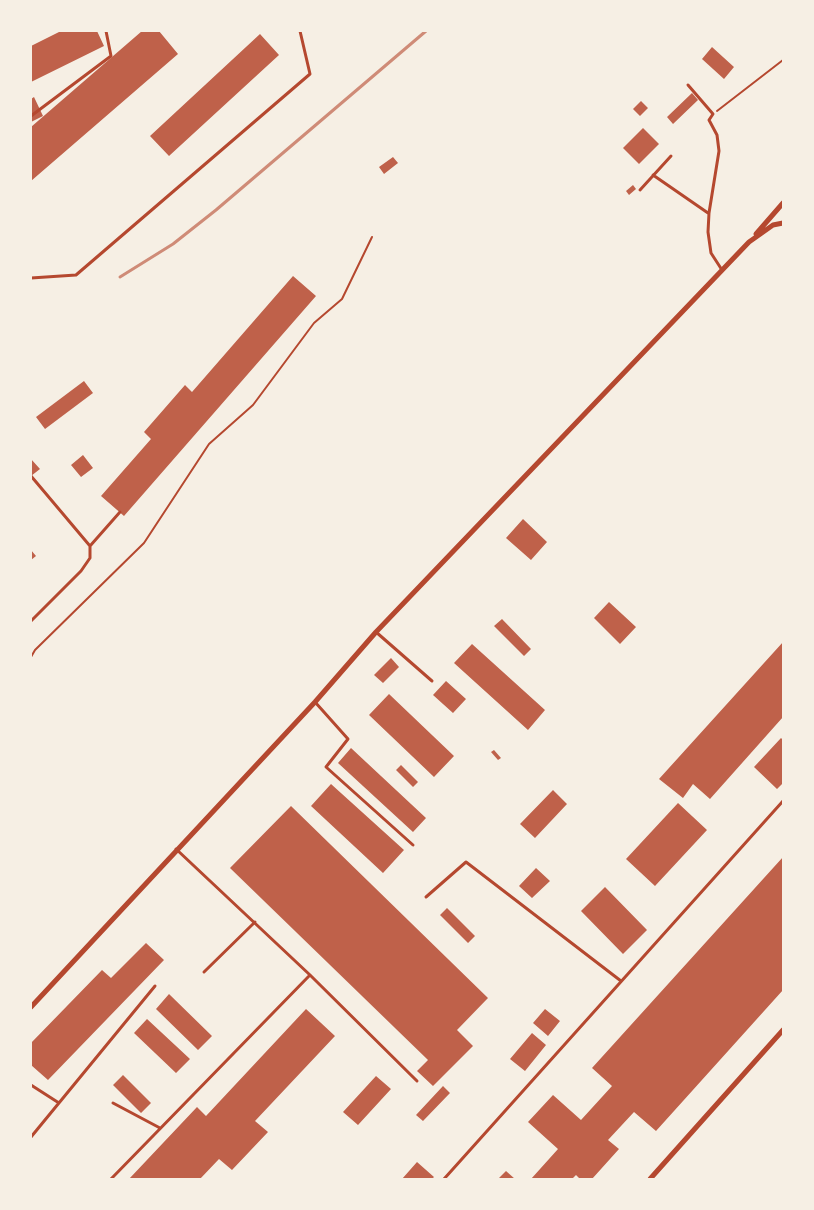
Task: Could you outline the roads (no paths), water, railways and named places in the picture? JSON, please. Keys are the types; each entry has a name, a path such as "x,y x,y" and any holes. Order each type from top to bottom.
{"street":[{"path":"31,1007 176,849 315,702 376,632 723,270 783,204"},
{"path":"749,242 773,225 783,223"},
{"path":"650,1179 783,1030"}],"lane":[{"path":"31,116 111,56 106,31"},
{"path":"31,278 76,275 310,74 300,31"},
{"path":"688,85 713,114 709,120 717,135 718,151 709,213 711,253 723,270"},
{"path":"640,190 671,156"},
{"path":"653,175 709,213"},
{"path":"31,476 90,546 90,558 81,571 31,621"},
{"path":"90,546 120,512"},
{"path":"376,632 432,681"},
{"path":"315,702 348,739 326,767 413,845"},
{"path":"444,1179 783,801"},
{"path":"176,849 310,975 417,1081"},
{"path":"426,897 466,862 621,981"},
{"path":"204,972 254,922"},
{"path":"111,1179 310,975"},
{"path":"31,1137 154,986"},
{"path":"31,1084 59,1103"},
{"path":"113,1103 160,1128"}],"railway":[{"path":"120,277 173,244 216,210 426,31"}]}
